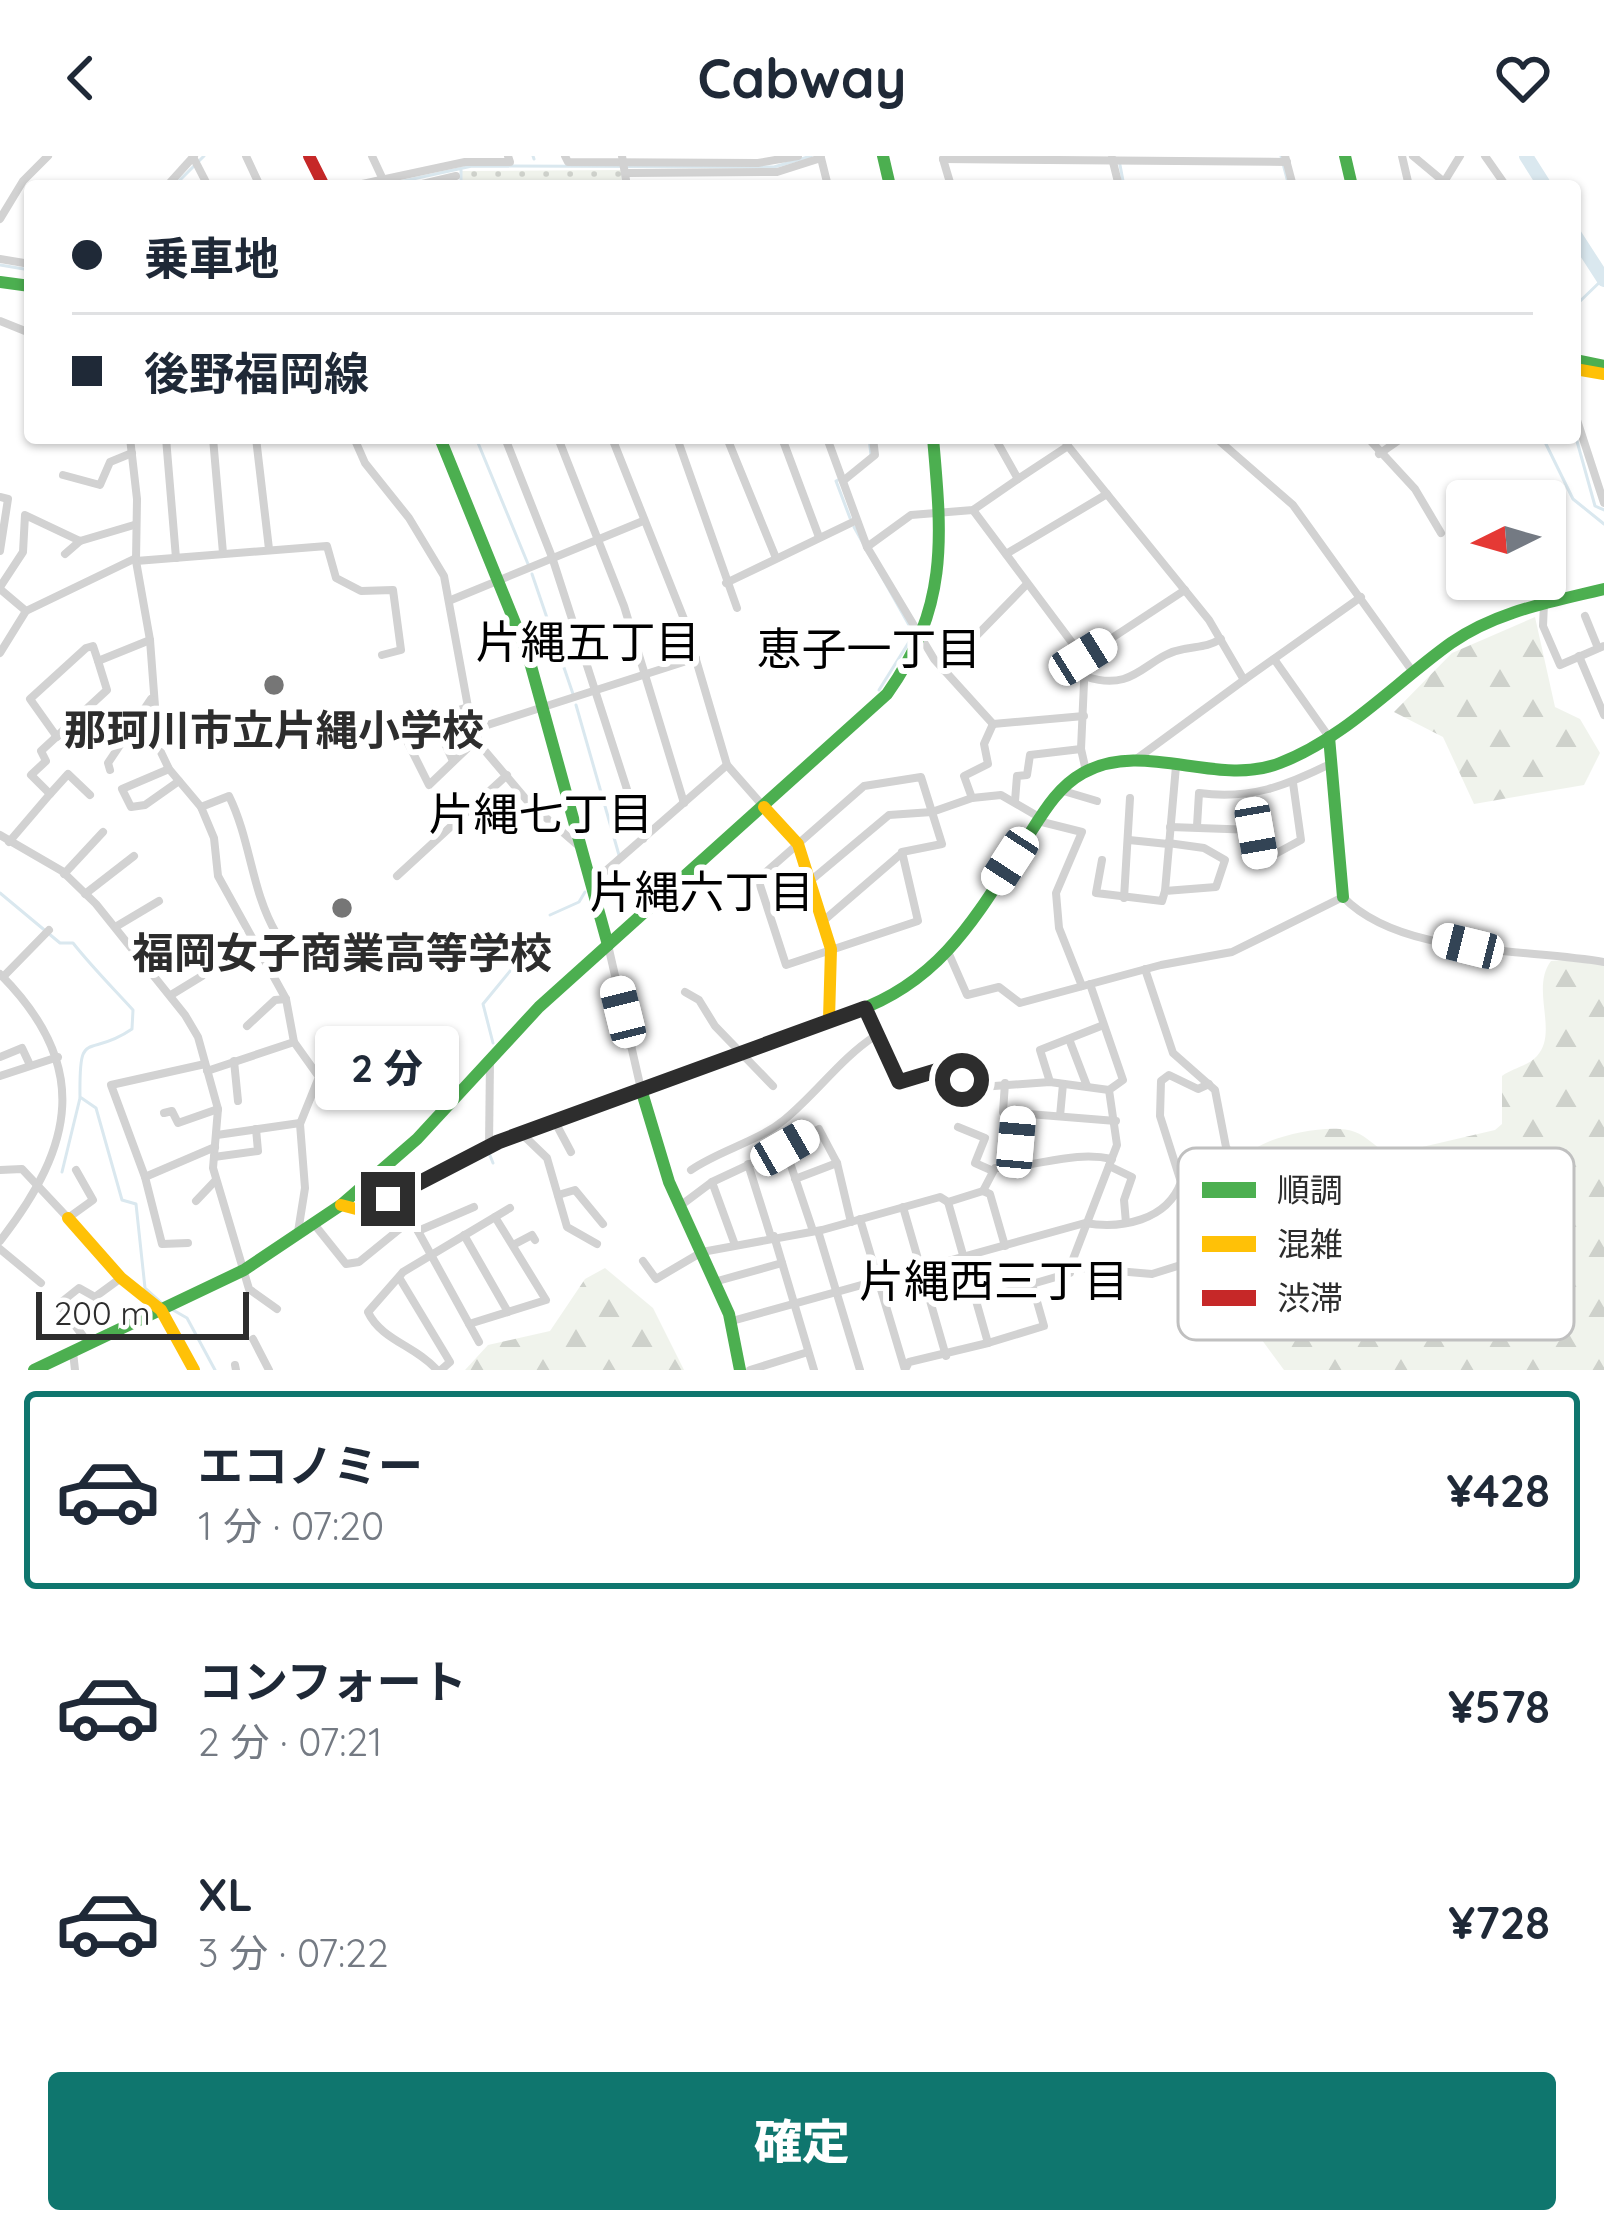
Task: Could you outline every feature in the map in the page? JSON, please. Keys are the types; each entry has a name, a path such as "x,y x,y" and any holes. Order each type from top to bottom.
{"main road":[{"path":"442,444 543,710 608,945"},
{"path":"34,1370 244,1270 341,1204 417,1139 608,945 887,694 922,640 941,580 934,444"},
{"path":"341,1204 360,1210 489,1146 865,1008 949,954 1038,819 1060,790 1086,771 1135,760 1254,770 1329,737 1413,672 1503,614 1604,589"},
{"path":"1329,737 1343,897"},
{"path":"764,806 798,844 831,949 830,1019"},
{"path":"641,1089 698,1253 732,1321 740,1370"},
{"path":"68,1218 121,1278 161,1310 194,1370"}],"street":[{"path":"0,219 23,181 48,156"},
{"path":"396,180 455,164 510,162 508,156"},
{"path":"565,156 568,162 777,172 821,157"},
{"path":"624,164 798,156"},
{"path":"1413,156 1442,180"},
{"path":"173,180 194,157"},
{"path":"943,158 1286,159"},
{"path":"455,164 456,180"},
{"path":"1581,433 1604,503"},
{"path":"131,444 136,560 150,640 158,746 169,769 201,807 225,892 286,999 294,1042 319,1077 300,1123 305,1188 303,1225 295,1239"},
{"path":"166,444 176,558"},
{"path":"214,444 223,554"},
{"path":"257,444 269,549"},
{"path":"356,444 364,463 402,507 440,566 451,600 476,734 530,804 584,849"},
{"path":"507,444 552,557 644,839"},
{"path":"560,444 645,675 684,803"},
{"path":"614,444 696,658 727,765 764,806"},
{"path":"679,444 737,608"},
{"path":"730,444 776,558"},
{"path":"784,444 820,537"},
{"path":"829,444 867,547 943,670 993,724"},
{"path":"843,482 875,455 874,444"},
{"path":"998,444 1018,479"},
{"path":"867,547 911,515 974,510 1063,444"},
{"path":"1068,444 1185,590 1244,680"},
{"path":"1224,444 1276,485 1413,672"},
{"path":"1372,444 1415,489 1441,533"},
{"path":"1378,454 1393,444"},
{"path":"63,475 100,485 110,462 132,453"},
{"path":"1592,467 1604,464"},
{"path":"1006,554 1106,494"},
{"path":"0,497 8,499 0,551"},
{"path":"974,510 1083,657 1087,677 1081,749 1086,771"},
{"path":"26,611 0,588 23,552 25,514 80,541"},
{"path":"451,600 643,521"},
{"path":"726,583 855,521"},
{"path":"65,554 80,541 134,525"},
{"path":"0,653 26,611 136,560 327,546 335,578 361,591 393,590 401,650 382,655"},
{"path":"943,670 1028,584"},
{"path":"1083,657 1185,590"},
{"path":"1135,760 1360,597"},
{"path":"1549,602 1544,626 1560,665 1601,647 1586,616"},
{"path":"1087,677 1137,677 1184,648 1206,647 1220,639"},
{"path":"98,661 150,640"},
{"path":"50,794 31,775 46,761 41,751 57,737 107,690 93,646 30,699 57,737"},
{"path":"1579,656 1604,715"},
{"path":"468,707 403,729 429,785 476,734 696,658"},
{"path":"1274,659 1329,737"},
{"path":"110,770 108,763 152,697"},
{"path":"993,724 1084,716"},
{"path":"433,717 453,761"},
{"path":"972,798 964,776 988,764 983,744 993,724"},
{"path":"1015,801 1017,776 1027,775 1030,755 1081,749"},
{"path":"1197,826 1199,794 1240,797 1293,783 1333,763"},
{"path":"592,882 727,765"},
{"path":"1102,860 1096,893 1162,901 1176,766"},
{"path":"169,769 122,789 131,806 145,805 178,781"},
{"path":"9,842 68,774 90,795"},
{"path":"397,876 507,776"},
{"path":"822,922 902,853 941,847 921,777 864,786 758,879 786,965 918,921 902,853"},
{"path":"1170,826 1255,830 1262,861 1301,840 1293,783"},
{"path":"1060,790 1097,801"},
{"path":"809,882 889,815 932,812 972,798 1001,795 1038,819 1082,832 1056,893 1059,928 1123,1080 1109,1090 1050,1082 967,1088 952,1066 899,1082 865,1008"},
{"path":"201,807 229,796 247,843 250,871 276,933"},
{"path":"1124,898 1130,798"},
{"path":"64,874 103,832"},
{"path":"0,835 64,874 117,926 198,1037 218,1109 216,1179 250,1292 277,1309"},
{"path":"1129,839 1204,848 1227,862 1216,887 1165,891"},
{"path":"85,894 134,856"},
{"path":"949,954 968,995 999,986 1020,1003 1232,952 1343,897 1378,922 1477,948 1604,962"},
{"path":"117,926 159,901"},
{"path":"41,1283 0,1245 4,1227 41,1184 62,1099 58,1058 43,1022 2,975 49,930"},
{"path":"153,971 189,947 178,934"},
{"path":"608,945 641,1089"},
{"path":"1145,970 1173,1053 1217,1096 1227,1148"},
{"path":"171,995 202,976"},
{"path":"685,992 699,1000 738,1051 773,1086"},
{"path":"247,1026 275,1000 286,999"},
{"path":"1050,1082 1040,1050 1101,1027"},
{"path":"691,1170 780,1124 836,1074 852,1051 875,1036"},
{"path":"1069,1039 1087,1086"},
{"path":"188,1243 162,1244 145,1177 112,1085 234,1061 294,1042"},
{"path":"0,1058 22,1048 30,1065"},
{"path":"0,1076 58,1058"},
{"path":"489,1146 490,1060"},
{"path":"234,1061 238,1101"},
{"path":"1178,1173 1160,1116 1161,1081 1175,1075 1198,1089 1209,1084"},
{"path":"1006,1083 1003,1112 1116,1121"},
{"path":"1060,1116 1063,1084"},
{"path":"976,1301 1070,1273 1119,1138 1109,1090"},
{"path":"164,1113 172,1111 178,1123 218,1109"},
{"path":"1016,1142 1019,1113"},
{"path":"554,1121 571,1152"},
{"path":"217,1135 300,1123"},
{"path":"958,1127 985,1138 975,1163 992,1171 1038,1166 1068,1156 1111,1162 1132,1177 1124,1199 1126,1223"},
{"path":"680,1206 712,1182 819,1129 837,1162 905,1370 909,1362 946,1356 1045,1326 1033,1285"},
{"path":"145,1177 215,1152 258,1151 256,1130"},
{"path":"522,1134 543,1150 567,1227 597,1244"},
{"path":"785,1148 860,1370"},
{"path":"796,1179 837,1162"},
{"path":"748,1164 814,1370"},
{"path":"0,1170 22,1168 68,1218 92,1200 76,1170"},
{"path":"983,1191 992,1171"},
{"path":"196,1201 216,1179"},
{"path":"712,1182 735,1245"},
{"path":"732,1321 1085,1222 1126,1223 1162,1209 1178,1186"},
{"path":"558,1195 575,1190 602,1224"},
{"path":"948,1202 983,1191 991,1194 1005,1246"},
{"path":"398,1193 478,1342"},
{"path":"643,1261 656,1279 698,1253 816,1231 940,1197 948,1202 988,1343"},
{"path":"418,1231 474,1207"},
{"path":"903,1207 946,1356"},
{"path":"400,1279 450,1362 439,1370 416,1348 375,1326 368,1312 400,1279 431,1252 510,1208"},
{"path":"469,1324 546,1300 495,1216"},
{"path":"314,1224 346,1264 359,1262 412,1219"},
{"path":"463,1234 508,1312"},
{"path":"513,1245 532,1235"},
{"path":"713,1282 782,1263"},
{"path":"1070,1267 1152,1274 1178,1266"},
{"path":"89,1344 59,1304 79,1288 95,1297 121,1278"},
{"path":"253,1339 269,1370"},
{"path":"73,1352 75,1370"},
{"path":"750,1370 808,1352"}],"green space":[{"path":"621,170 622,180 462,180 462,171"},
{"path":"1535,617 1555,707 1580,719 1600,753 1584,785 1474,804 1443,737 1394,712 1452,653"},
{"path":"1551,961 1604,965 1604,1370 1284,1370 1262,1340 1574,1340 1574,1148 1418,1148 1495,1130 1502,1124 1502,1076 1533,1059 1543,1046 1543,984"},
{"path":"1345,1129 1379,1148 1257,1148 1316,1130"},
{"path":"605,1268 653,1308 684,1370 465,1370 488,1345 550,1331 585,1279"}],"waterway":[{"path":"180,180 204,156"},
{"path":"408,180 472,166 774,167 811,156"},
{"path":"1281,156 1287,180"},
{"path":"1526,156 1541,180"},
{"path":"1120,165 1123,180"},
{"path":"461,170 461,180"},
{"path":"1581,244 1604,280"},
{"path":"0,265 24,269"},
{"path":"1581,300 1603,279"},
{"path":"478,444 528,564"},
{"path":"870,444 871,455"},
{"path":"1546,444 1573,499 1604,524"},
{"path":"1578,444 1595,506 1604,510"},
{"path":"840,479 836,481 850,518"},
{"path":"854,527 914,634 879,690"},
{"path":"532,574 573,694"},
{"path":"576,705 619,855"},
{"path":"550,915 579,902 585,892"},
{"path":"0,893 60,943 73,943 133,1010 132,1029 84,1052 80,1097 96,1108 122,1200 136,1204 145,1288 164,1305"},
{"path":"493,1043 483,1004 542,932"},
{"path":"62,1172 80,1098"},
{"path":"489,1153 493,1163"},
{"path":"173,1310 187,1318 215,1370"}],"traffic: fast":[{"path":"883,156 889,180"},
{"path":"1345,156 1351,180"},
{"path":"0,282 24,285"},
{"path":"1581,361 1604,366"},
{"path":"442,444 528,655 608,945"},
{"path":"34,1370 244,1270 341,1205 417,1139 539,1007 887,694 922,632 937,571 933,444"},
{"path":"856,1011 886,998 935,963 974,918 1050,803 1083,773 1131,761 1231,770 1280,763 1348,725 1469,632 1525,609 1604,589"},
{"path":"1329,737 1343,897"},
{"path":"641,1089 669,1182 729,1314 740,1370"}],"traffic: slow":[{"path":"1581,370 1604,374"},
{"path":"764,807 798,844 831,949 829,1019"},
{"path":"341,1205 360,1210 378,1205 489,1146 856,1011"},
{"path":"68,1218 121,1278 161,1310 194,1370"}],"traffic: jam":[{"path":"309,156 321,180"}],"place":[{"name":"那珂川市立片縄小学校","path":"274,685"},
{"name":"福岡女子商業高等学校","path":"342,908"}],"district":[{"name":"片縄五丁目","path":"588,641"},
{"name":"恵子一丁目","path":"869,648"},
{"name":"片縄七丁目","path":"541,813"},
{"name":"片縄六丁目","path":"702,891"},
{"name":"片縄西三丁目","path":"994,1280"}],"route":[{"path":"388,1199 498,1142 865,1008 890,1073 899,1082 918,1081 952,1066 962,1080"}]}
